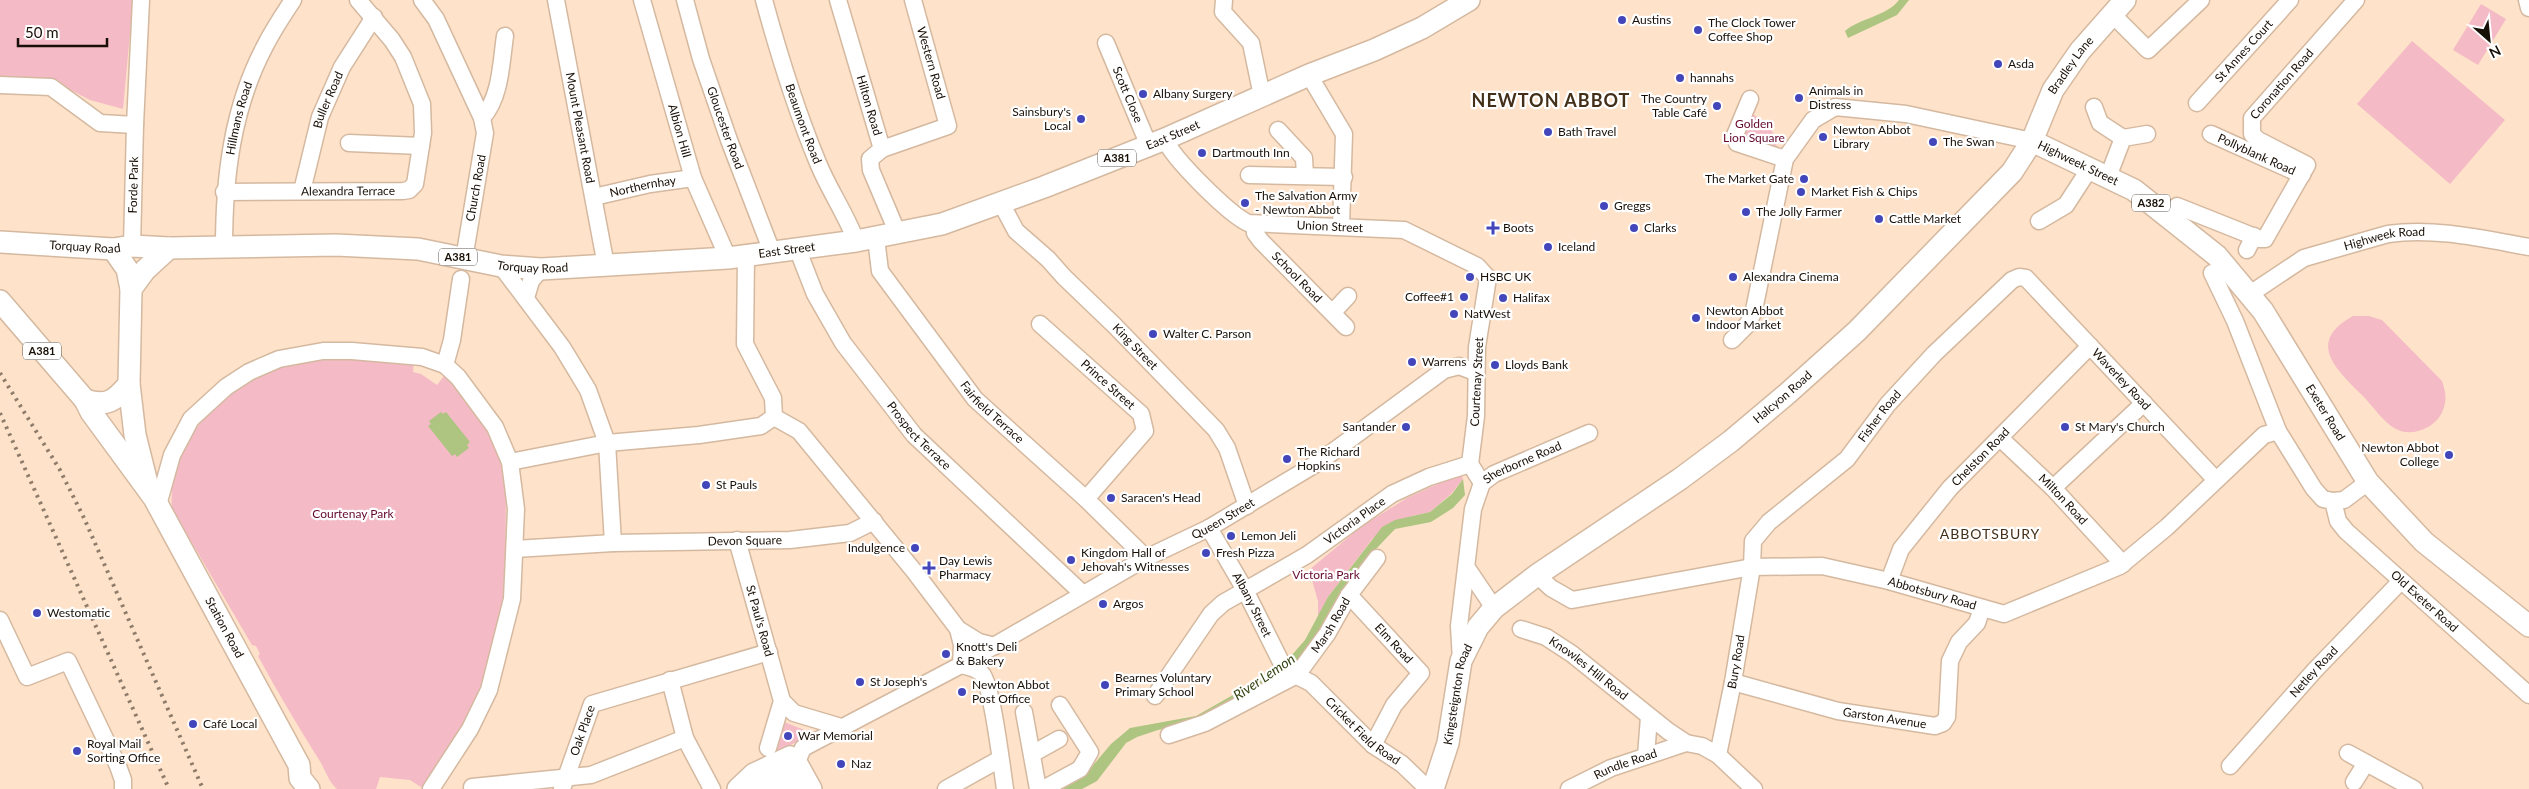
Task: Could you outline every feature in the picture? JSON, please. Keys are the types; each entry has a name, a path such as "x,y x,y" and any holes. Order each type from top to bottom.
{"main road":[{"name":"East Street","path":"737,257 866,240 942,224 1157,142 1308,75 1405,36 1469,0"},
{"name":"Bradley Lane","path":"2032,141 2053,90 2080,51 2119,8"},
{"name":"Highweek Street","path":"2032,141 2134,190 2216,256 2250,294"},
{"name":"Halcyon Road","path":"1494,608 1537,575 1680,479 1731,441 1822,364 1858,331 2012,172 2032,141"},
{"name":"Torquay Road","path":"0,242 169,248 336,245 418,249 462,269 501,266 541,270 737,257"},
{"path":"123,247 132,289"},
{"path":"132,289 145,270 169,248"},
{"name":"Station Road","path":"132,289 129,384 135,435 153,497"},
{"name":"Exeter Road","path":"2250,294 2296,364 2368,482 2424,542 2529,626"},
{"name":"Station Road","path":"0,301 85,400 91,412 153,497 299,765 300,778 309,789"},
{"path":"85,400 98,404 107,403 120,396 129,384"},
{"name":"Exeter Road","path":"2500,604 2529,615"},
{"name":"Kingsteignton Road","path":"1433,789 1448,743 1461,661 1478,627 1494,608"},
{"name":"Station Road","path":"299,765 312,774 325,789"},
{"name":"Queen Street","path":"739,788 754,774 798,771"}],"street":[{"name":"Forde Park","path":"123,247 135,125 141,0"},
{"name":"Hillmans Road","path":"224,247 224,192 242,103 264,46 293,0"},
{"name":"Alexandra Terrace","path":"224,192 409,190 415,184 424,113 422,104 403,57 374,17 358,0"},
{"name":"Church Road","path":"422,0 436,19 482,118 485,133 462,269"},
{"path":"432,0 436,19"},
{"name":"Mount Pleasant Road","path":"556,0 604,255"},
{"name":"Albion Hill","path":"642,0 693,178 737,257"},
{"name":"Gloucester Road","path":"685,0 701,59 728,140 772,252"},
{"name":"Beaumont Road","path":"764,0 794,102 818,162 840,204 866,240"},
{"name":"Hilton Road","path":"838,0 882,149 870,159 871,170 898,234"},
{"name":"Western Road","path":"882,149 948,126 913,0"},
{"path":"1224,0 1223,12 1251,43 1262,96"},
{"path":"2119,8 2148,50 2201,0"},
{"name":"St Annes Court","path":"2197,103 2290,0"},
{"name":"Coronation Road","path":"2302,175 2307,165 2258,140 2252,134 2252,118 2356,0"},
{"path":"2527,0 2529,8"},
{"name":"Buller Road","path":"302,191 320,116 342,68 374,17"},
{"path":"482,118 490,110 495,97 505,36"},
{"name":"Scott Close","path":"1106,43 1157,142"},
{"path":"1308,75 1344,134 1341,226"},
{"path":"0,85 51,87 100,123 135,125"},
{"path":"1732,340 1748,324 1754,310 1785,160 1737,143 1735,135 1750,99"},
{"name":"Highweek Street","path":"1785,160 1813,120 1834,107 1906,114 2032,141"},
{"path":"2094,107 2100,123 2124,138 2147,134"},
{"path":"1278,130 1304,158 1305,176"},
{"name":"Pollyblank Road","path":"2211,134 2302,175"},
{"path":"2039,221 2066,205 2099,173 2124,138"},
{"name":"Union Street","path":"1157,142 1168,149 1242,221 1254,224 1404,230 1476,266 1488,278"},
{"path":"349,143 421,146"},
{"path":"1249,175 1344,177"},
{"path":"2178,206 2256,240 2302,175"},
{"name":"Northernhay","path":"594,197 650,184 693,178"},
{"name":"King Street","path":"1001,203 1016,231 1048,259 1216,430 1227,448 1247,506"},
{"name":"School Road","path":"1254,224 1255,233 1261,241 1346,327"},
{"name":"Highweek Road","path":"2250,294 2288,266 2304,258 2350,243 2401,232 2452,234 2529,247"},
{"name":"Fairfield Terrace","path":"866,240 880,271 975,400 1086,499 1146,558"},
{"name":"Prospect Terrace","path":"797,248 815,294 843,343 914,435 1083,594"},
{"path":"737,257 745,344 773,398 774,417"},
{"path":"501,266 562,348 588,390 607,443 613,543"},
{"path":"445,365 452,340 462,269"},
{"path":"526,298 531,281 541,270"},
{"path":"2212,273 2235,321 2278,431 2314,490 2324,499 2333,501 2344,500 2368,482"},
{"name":"Fisher Road","path":"1752,567 1751,547 1763,528 1847,459 1888,404 1934,354 1988,302 2012,280 2019,277 2026,278"},
{"name":"Courtenay Street","path":"1470,464 1476,416 1475,372 1488,278"},
{"name":"Waverley Road","path":"2026,278 2216,480"},
{"path":"1332,312 1348,296"},
{"name":"Prince Street","path":"1040,324 1141,414 1145,432 1086,499"},
{"name":"Chelston Road","path":"1889,581 1901,549 1922,521 1960,477 2090,346"},
{"path":"153,497 191,419 226,387 249,372 278,359 301,353 352,351 422,357 445,365 485,411 495,427 510,462 516,509 515,549 512,599 489,690 470,730 431,789"},
{"name":"Queen Street","path":"798,771 840,727 961,665 1146,558 1209,528 1247,506 1319,462 1444,370 1459,366 1475,372"},
{"path":"2053,488 2144,403"},
{"path":"510,462 607,443 699,435 761,426 774,417"},
{"path":"774,417 799,431 874,521 958,629 979,642 995,646"},
{"name":"Abbotsbury Road","path":"1537,575 1551,588 1572,600 1752,567 1822,566 1889,581 2004,614 2124,564 2167,527 2264,435 2278,431"},
{"name":"Sherborne Road","path":"1461,661 1459,626 1468,568 1473,509 1482,484 1494,474 1589,433"},
{"name":"Milton Road","path":"2000,438 2053,488 2124,564"},
{"path":"1470,464 1482,484"},
{"name":"Victoria Place","path":"1155,696 1211,614 1223,603 1307,555 1392,494 1429,477 1470,464"},
{"name":"Old Exeter Road","path":"2333,501 2338,521 2346,531 2529,695"},
{"name":"Devon Square","path":"515,549 613,543 790,540 850,533 874,521"},
{"name":"Albany Street","path":"1209,528 1287,668"},
{"name":"St Paul's Road","path":"737,540 782,701"},
{"name":"Marsh Road","path":"1169,735 1205,723 1287,668 1327,634 1349,595 1377,558"},
{"name":"Bury Road","path":"1718,755 1733,682 1752,567"},
{"path":"1468,568 1494,608"},
{"name":"Netley Road","path":"2230,766 2315,670 2401,581"},
{"name":"Elm Road","path":"1349,595 1421,673 1394,705 1373,745"},
{"name":"Garston Avenue","path":"1733,682 1838,711 1935,726 1942,723 1948,712 1950,661 1958,642 1976,623 1982,608"},
{"path":"0,620 27,677 68,661 118,766 123,780 123,789"},
{"path":"958,629 962,645 961,665 975,669 984,675 990,694 1005,789"},
{"name":"Knowles Hill Road","path":"1521,629 1546,637 1572,654 1649,717 1686,743 1702,746 1718,755 1754,789"},
{"name":"Oak Place","path":"564,783 592,704 769,652"},
{"name":"Cricket Field Road","path":"1287,668 1311,683 1373,745 1402,764 1428,789"},
{"path":"670,680 685,738 712,789"},
{"path":"768,748 782,701 794,713 840,727"},
{"path":"1043,789 1080,769 1090,752 1060,705"},
{"path":"1024,712 1038,789"},
{"path":"1646,756 1649,717"},
{"name":"Oak Place","path":"472,787 564,783 591,775 685,738"},
{"path":"1032,754 1059,739"},
{"name":"Rundle Road","path":"1568,789 1611,768 1686,743"},
{"path":"2348,753 2408,787"},
{"path":"946,789 1000,759"},
{"path":"2354,782 2366,763"}],"green space":[{"path":"0,0 133,0 123,109 90,100 55,82 0,80"},
{"path":"2481,4 2506,19 2478,65 2453,50"},
{"path":"2412,41 2505,120 2450,184 2357,104"},
{"name":"Golden Lion Square","path":"1746,112 1760,118 1770,128 1776,140 1776,155 1739,142"},
{"path":"2353,316 2369,316 2382,320 2442,381 2445,404 2437,420 2431,425 2424,429 2409,432 2394,428 2336,367 2330,357 2328,347 2330,336 2338,326"},
{"name":"Courtenay Park","path":"336,359 414,362 413,372 421,374 437,385 444,376 464,394 488,428 497,449 506,487 505,601 494,648 468,723 424,789 410,780 380,777 376,789 337,789 334,786 258,656 260,654 256,646 252,645 172,509 173,484 179,459 191,436 206,416 225,398 247,383 270,371 299,363"},
{"name":"Victoria Park","path":"1461,473 1463,479 1452,493 1430,512 1412,516 1373,538 1328,597 1318,620 1318,601 1309,570 1362,526 1407,498"},
{"path":"784,722 807,731 805,737 780,751 775,749"}],"water":[{"path":"1899,0 1909,0 1897,15 1848,38 1845,31 1888,10"},
{"path":"441,412 443,414 446,412 470,442 467,445 469,448 457,457 455,454 452,456 428,426 431,424 429,421"},
{"name":"River Lemon","path":"1463,479 1465,495 1453,508 1431,522 1395,529 1375,550 1298,661 1253,691 1191,723 1158,730 1137,737 1126,743 1097,781 1082,789 1063,789 1084,776 1111,744 1130,728 1196,716 1240,691 1291,656 1305,640 1328,597 1382,527 1395,520 1430,512 1452,494"}],"railway":[{"path":"0,373 60,470 84,518 203,789"},
{"path":"0,413 169,789"}],"place":[{"name":"Austins","path":"1622,20"},
{"name":"The Clock Tower Coffee Shop","path":"1698,30"},
{"name":"Asda","path":"1998,64"},
{"name":"hannahs","path":"1680,78"},
{"name":"Albany Surgery","path":"1143,94"},
{"name":"Animals in Distress","path":"1799,98"},
{"name":"The Country Table Café","path":"1717,106"},
{"name":"Sainsbury's Local","path":"1081,119"},
{"name":"Bath Travel","path":"1548,132"},
{"name":"Newton Abbot Library","path":"1823,137"},
{"name":"The Swan","path":"1933,142"},
{"name":"Dartmouth Inn","path":"1202,153"},
{"name":"The Market Gate","path":"1804,179"},
{"name":"Market Fish & Chips","path":"1801,192"},
{"name":"The Salvation Army - Newton Abbot","path":"1245,203"},
{"name":"Greggs","path":"1604,206"},
{"name":"The Jolly Farmer","path":"1746,212"},
{"name":"Cattle Market","path":"1879,219"},
{"name":"Boots","path":"1493,228"},
{"name":"Clarks","path":"1634,228"},
{"name":"Iceland","path":"1548,247"},
{"name":"HSBC UK","path":"1470,277"},
{"name":"Alexandra Cinema","path":"1733,277"},
{"name":"Coffee#1","path":"1464,297"},
{"name":"Halifax","path":"1503,298"},
{"name":"NatWest","path":"1454,314"},
{"name":"Newton Abbot Indoor Market","path":"1696,318"},
{"name":"Walter C. Parson","path":"1153,334"},
{"name":"Warrens","path":"1412,362"},
{"name":"Lloyds Bank","path":"1495,365"},
{"name":"Santander","path":"1406,427"},
{"name":"St Mary's Church","path":"2065,427"},
{"name":"Newton Abbot College","path":"2449,455"},
{"name":"The Richard Hopkins","path":"1287,459"},
{"name":"St Pauls","path":"706,485"},
{"name":"Saracen's Head","path":"1111,498"},
{"name":"Lemon Jeli","path":"1231,536"},
{"name":"Indulgence","path":"915,548"},
{"name":"Fresh Pizza","path":"1206,553"},
{"name":"Kingdom Hall of Jehovah's Witnesses","path":"1071,560"},
{"name":"Day Lewis Pharmacy","path":"929,568"},
{"name":"Argos","path":"1103,604"},
{"name":"Westomatic","path":"37,613"},
{"name":"Knott's Deli & Bakery","path":"946,654"},
{"name":"St Joseph's","path":"860,682"},
{"name":"Bearnes Voluntary Primary School","path":"1105,685"},
{"name":"Newton Abbot Post Office","path":"962,692"},
{"name":"Café Local","path":"193,724"},
{"name":"War Memorial","path":"788,736"},
{"name":"Royal Mail Sorting Office","path":"77,751"},
{"name":"Naz","path":"841,764"}],"district":[{"name":"NEWTON ABBOT","path":"1551,101"},
{"name":"ABBOTSBURY","path":"1990,534"}]}
